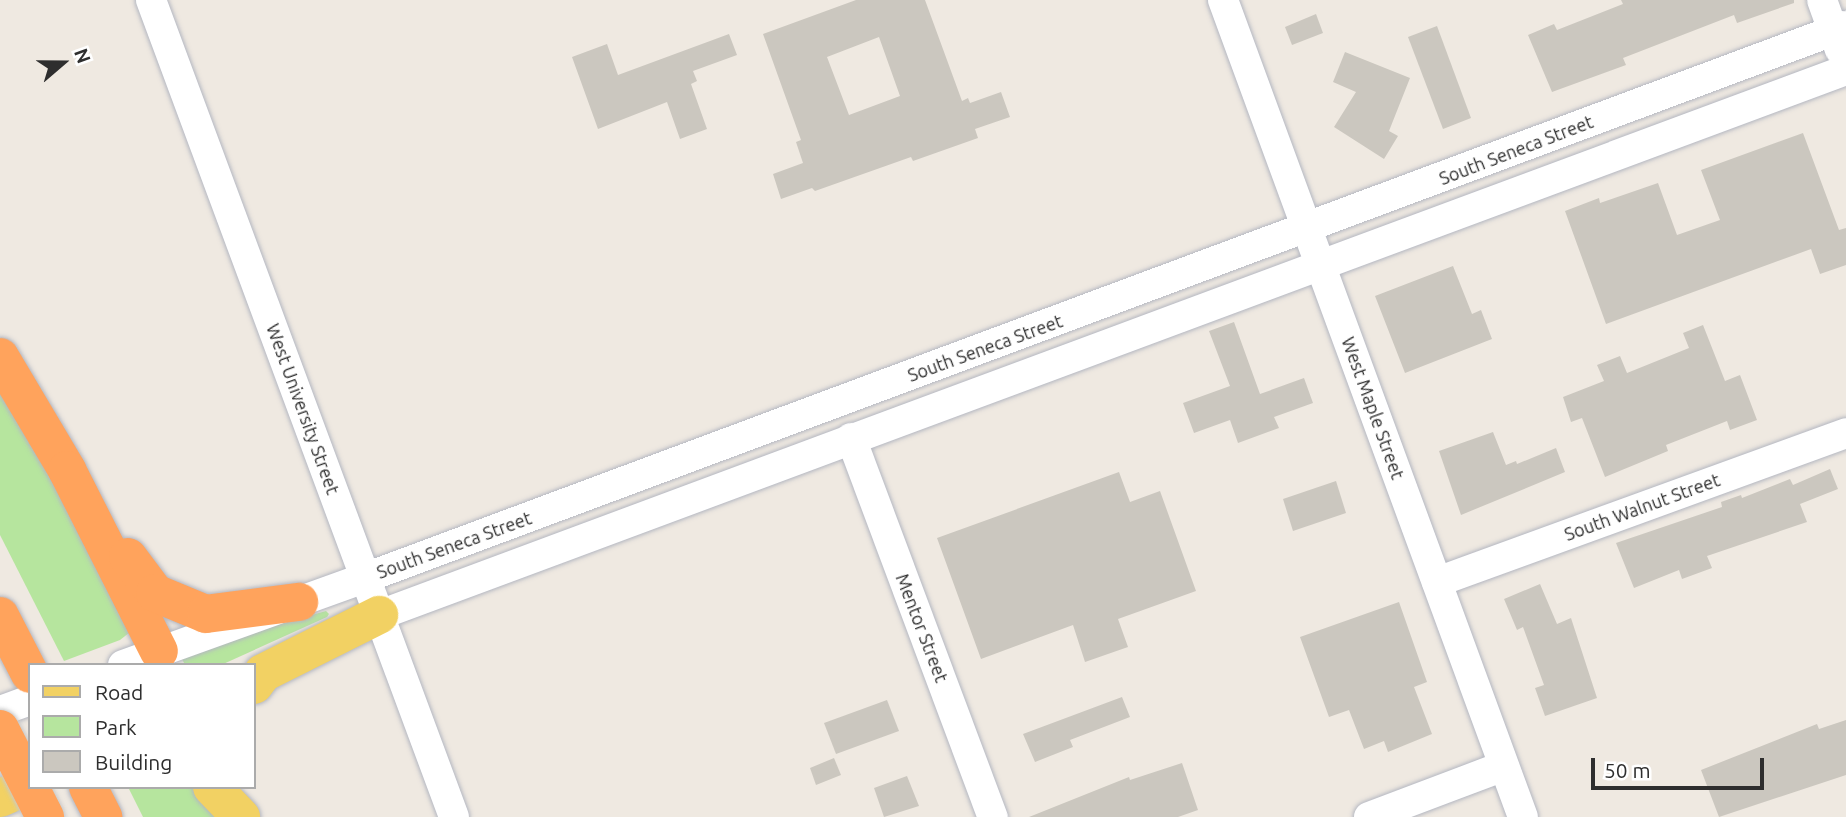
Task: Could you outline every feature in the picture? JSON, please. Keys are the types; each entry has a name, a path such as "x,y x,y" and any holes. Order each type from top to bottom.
{"highway":[{"path":"0,357 67,470 163,658"},
{"path":"67,470 155,593 206,614 299,602"},
{"path":"0,616 28,670"},
{"path":"0,729 28,784"},
{"path":"31,789 45,817"},
{"path":"89,789 103,817"}],"main road":[{"path":"256,682 263,673 379,615"},
{"path":"0,798 28,786"},
{"path":"214,789 242,817"},
{"path":"233,789 250,817"},
{"path":"245,789 250,817"}],"street":[{"name":"West University Street","path":"151,0 454,817"},
{"name":"West Maple Street","path":"1223,0 1522,817"},
{"path":"256,665 379,615 851,438 1321,267 1846,68 1840,28 1822,0"},
{"name":"South Seneca Street","path":"134,663 163,658 299,602 1307,229 1840,28"},
{"name":"South Walnut Street","path":"1437,582 1846,433"},
{"name":"Mentor Street","path":"851,438 993,817"},
{"path":"0,711 28,701"},
{"path":"0,761 28,751"},
{"path":"1369,817 1504,766"}],"green space":[{"path":"0,387 134,629 120,640 64,661 0,535"},
{"path":"326,611 329,614 225,663 184,663 181,657 219,641"},
{"path":"129,789 201,789 218,817 143,817"}],"building":[{"path":"856,0 925,0 962,101 968,98 970,103 1001,92 1010,117 975,129 978,138 913,161 911,157 815,191 812,188 781,199 773,174 803,163 796,142 801,140 763,34","holes":["879,37 900,96 849,115 827,57"]},
{"path":"1621,0 1794,0 1794,3 1737,23 1734,15 1623,58 1626,65 1552,92 1528,35 1554,24 1557,30 1623,4"},
{"path":"1316,14 1323,33 1292,45 1285,27"},
{"path":"1437,26 1471,118 1443,129 1408,37"},
{"path":"729,34 737,55 693,71 697,81 691,84 707,129 680,139 667,102 598,129 572,57 607,44 618,75"},
{"path":"1345,52 1410,78 1389,131 1398,136 1384,159 1334,127 1356,92 1333,82"},
{"path":"1803,133 1839,230 1846,228 1846,265 1820,274 1811,249 1606,324 1565,211 1599,198 1600,203 1658,183 1677,235 1720,220 1701,170"},
{"path":"1453,266 1472,314 1481,310 1492,339 1405,373 1375,296"},
{"path":"1234,322 1260,394 1304,378 1313,403 1274,417 1279,428 1238,443 1230,420 1194,433 1183,403 1230,386 1209,331"},
{"path":"1703,325 1725,381 1740,375 1757,420 1730,430 1727,421 1666,445 1668,451 1605,477 1582,418 1571,422 1563,397 1604,381 1597,365 1620,356 1627,373 1689,348 1683,333"},
{"path":"1493,432 1506,465 1516,461 1517,464 1556,448 1565,472 1461,515 1439,451"},
{"path":"1830,469 1838,489 1800,504 1807,522 1707,556 1712,568 1682,579 1679,570 1634,588 1616,543 1722,507 1721,502 1741,495 1742,498 1790,479 1793,485"},
{"path":"1119,472 1130,502 1160,491 1196,591 1118,619 1128,647 1085,662 1073,625 981,659 937,538"},
{"path":"1336,481 1346,513 1293,531 1283,499"},
{"path":"1540,584 1557,624 1571,618 1597,698 1545,716 1535,688 1544,685 1523,627 1517,630 1504,599"},
{"path":"1399,602 1427,682 1414,687 1432,734 1388,752 1384,741 1364,749 1349,710 1329,717 1300,637"},
{"path":"1122,697 1130,717 1070,740 1073,747 1035,762 1023,734"},
{"path":"887,700 899,731 836,754 824,723"},
{"path":"1846,720 1846,775 1719,817 1701,770 1817,724 1819,729"},
{"path":"834,758 841,775 816,785 810,768"},
{"path":"1182,763 1198,810 1178,817 1029,817 1129,777 1130,780"},
{"path":"907,776 919,806 884,817 874,788"}]}
